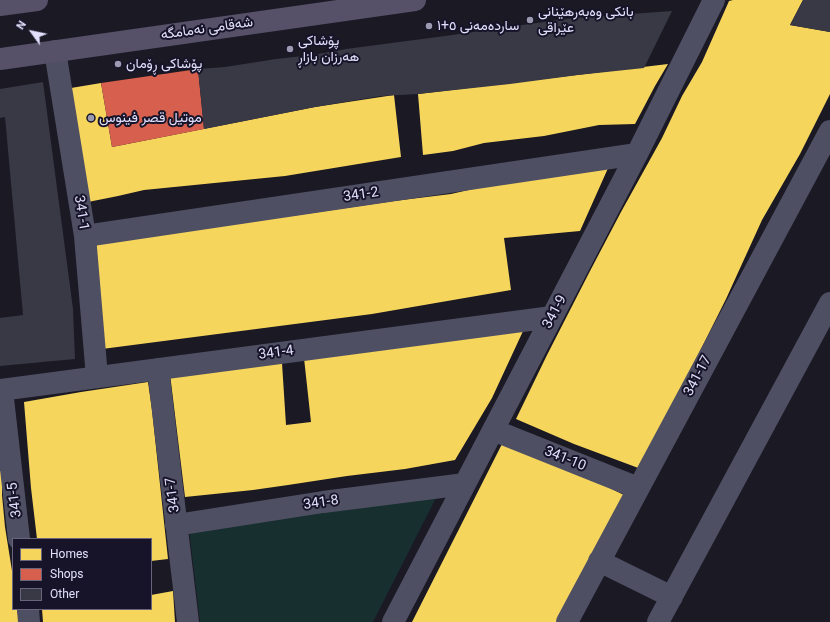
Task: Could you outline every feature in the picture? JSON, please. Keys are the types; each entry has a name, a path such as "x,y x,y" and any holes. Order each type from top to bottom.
{"main road":[{"path":"0,5 37,0"},
{"name":"شەقامی نەمامگە","path":"0,59 415,0"}],"street":[{"name":"341-9","path":"393,622 638,154 714,0"},
{"name":"341-1","path":"54,51 85,236 97,377"},
{"name":"341-17","path":"567,622 830,131"},
{"name":"341-2","path":"85,236 638,154"},
{"path":"658,622 830,303"},
{"name":"341-4","path":"1,390 552,318"},
{"name":"341-7","path":"158,369 188,622"},
{"name":"341-5","path":"1,390 20,538"},
{"name":"341-10","path":"493,430 638,488"},
{"name":"341-8","path":"176,525 323,502 465,484"},
{"path":"599,561 672,598"},
{"path":"28,610 29,622"}],"green space":[{"path":"438,494 373,622 200,622 189,529"}],"building: Homes":[{"path":"803,0 790,25 830,32 830,94 800,154 762,220 726,299 641,469 574,444 516,419 590,271 662,138 682,96 702,62 729,1"},
{"path":"668,64 635,124 599,125 544,136 484,143 453,151 423,155 418,94"},
{"path":"101,83 112,147 315,107 394,95 401,157 285,176 144,190 88,202 71,88"},
{"path":"609,166 580,231 504,238 511,290 372,314 102,349 92,239 291,216 451,194 499,183"},
{"path":"524,329 492,398 455,460 405,469 253,490 185,497 170,374 282,363 286,425 311,422 304,358"},
{"path":"148,382 168,559 152,561 152,538 37,538 24,402"},
{"path":"502,444 579,473 628,497 562,622 412,622"},
{"path":"1,471 5,527 12,571 12,610 17,610 19,622 0,622"},
{"path":"173,591 175,622 43,622 42,610 152,610 152,595"}],"building: Shops":[{"path":"198,69 204,129 112,147 101,83"}],"building: Other":[{"path":"803,0 830,0 830,32 790,25"},
{"path":"672,11 644,68 418,94 381,96 315,107 204,129 198,69 225,67 575,18"},
{"path":"43,82 73,309 75,359 0,366 0,318 23,315 5,117 0,118 0,89"}],"place":[{"name":"بانکی وەبەرهێنانی عێراقی","path":"530,20"},
{"name":"ساردەمەنی ٥+١","path":"429,26"},
{"name":"پۆشاکی هەرزان بازاڕ","path":"290,49"},
{"name":"پۆشاکی ڕۆمان","path":"118,64"},
{"name":"موتيل قصر فينوس","path":"91,118"}]}
